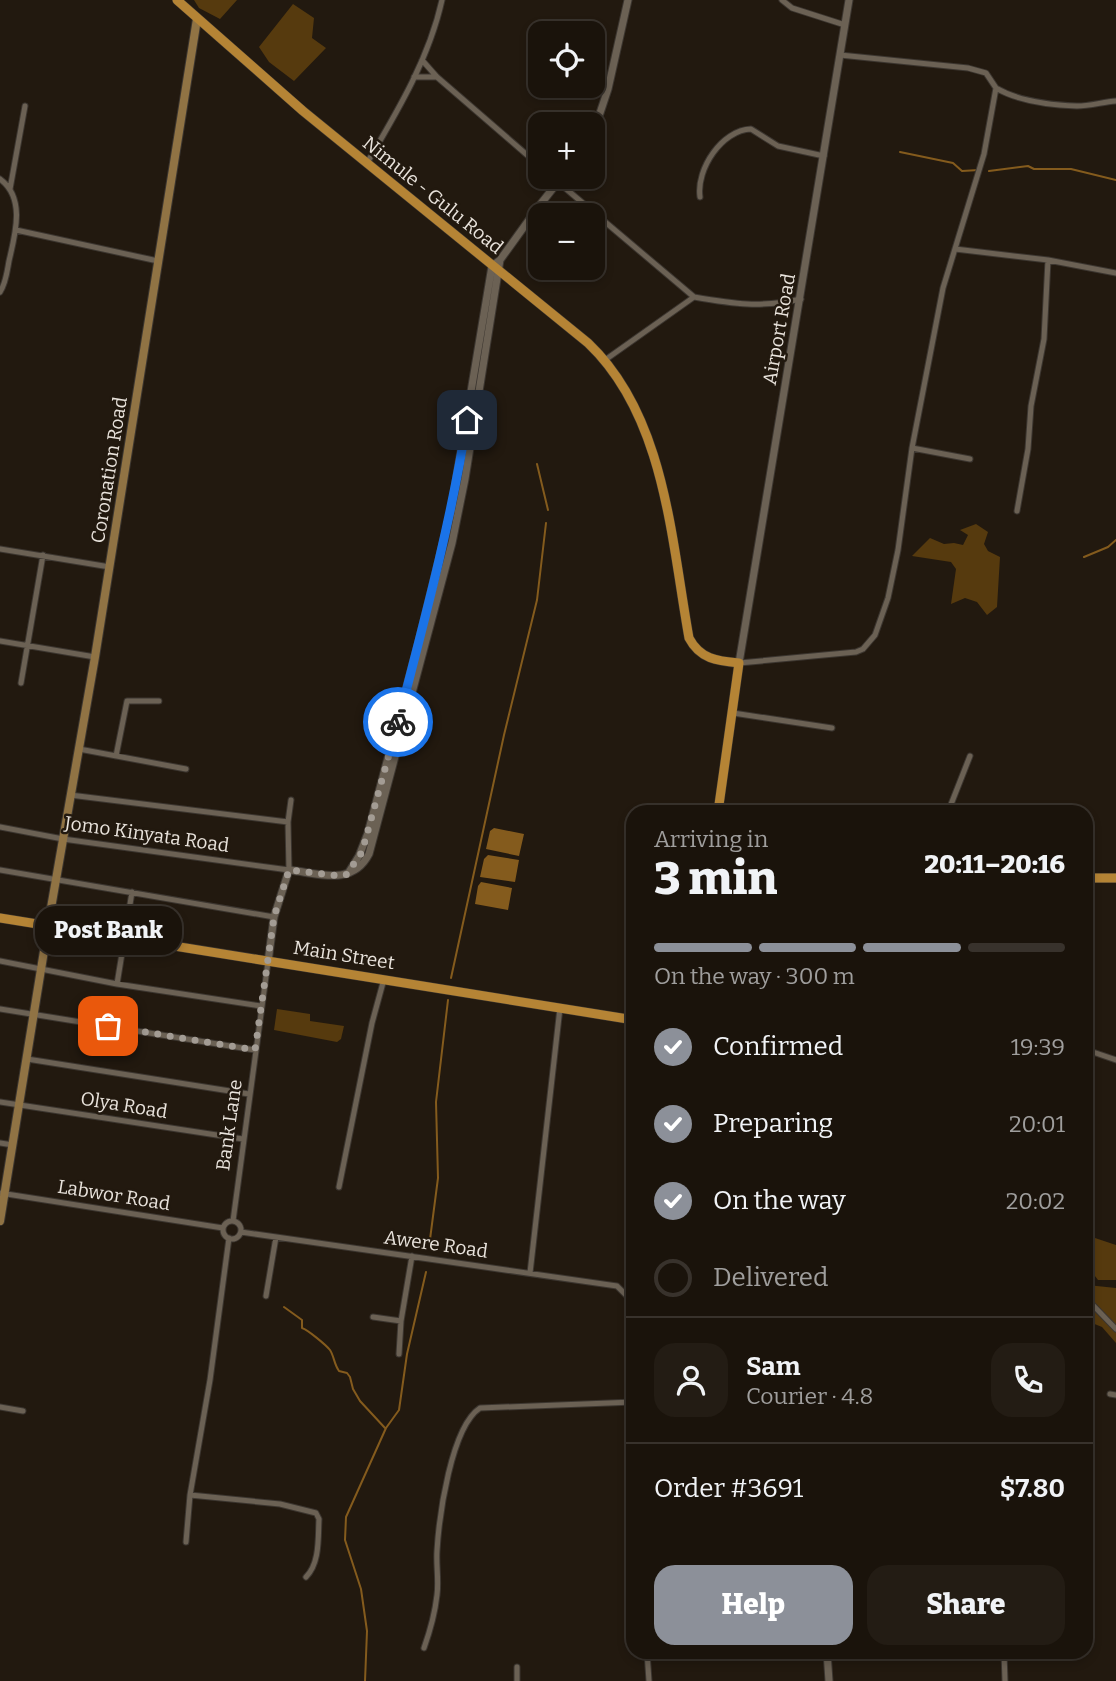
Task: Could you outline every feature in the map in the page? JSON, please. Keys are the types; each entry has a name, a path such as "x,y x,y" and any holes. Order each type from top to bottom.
{"main road":[{"name":"Nimule - Gulu Road","path":"177,0 367,163 497,266 605,360 625,389 655,462 689,638 699,653 707,658 739,663"},
{"name":"Coronation Road","path":"0,1221 2,1194 13,1145 40,969 110,567 197,19"},
{"path":"719,805 739,663"},
{"path":"1093,878 1116,878"},
{"name":"Main Street","path":"0,918 626,1019"}],"street":[{"path":"367,163 422,60 442,0"},
{"path":"601,112 628,0"},
{"path":"782,0 792,8 845,26"},
{"name":"Airport Road","path":"739,663 849,0"},
{"path":"840,55 976,69 986,73 996,88 1015,97 1079,106 1116,102"},
{"path":"422,60 437,77 528,156"},
{"path":"414,77 437,77"},
{"path":"739,663 856,652 863,649 875,635 888,598 898,550 912,448 943,288 984,154 996,88"},
{"path":"0,292 5,284 16,230 10,189 25,106"},
{"path":"701,197 699,188 707,161 718,148 741,130 751,129 778,146 824,156"},
{"path":"0,179 10,189"},
{"path":"290,800 289,870 330,877 346,875 359,856 368,832 436,590 497,266 550,189"},
{"path":"570,189 694,297 746,306 801,299"},
{"path":"16,230 158,261"},
{"path":"955,249 1048,260 1116,273"},
{"path":"1017,511 1028,449 1036,375 1044,340 1048,260"},
{"path":"605,360 694,297"},
{"path":"912,448 970,459"},
{"path":"0,549 110,567"},
{"path":"21,683 43,555"},
{"path":"0,641 95,657"},
{"path":"116,756 127,701 159,701"},
{"path":"733,713 832,728"},
{"path":"79,748 186,769"},
{"path":"951,805 970,756"},
{"path":"70,795 288,822"},
{"name":"Jomo Kinyata Road","path":"0,827 63,839 289,870"},
{"path":"0,870 274,917"},
{"name":"Bank Lane","path":"233,1221 274,917 289,870"},
{"path":"117,984 132,892"},
{"path":"0,961 117,984 261,1006"},
{"path":"339,1187 372,1023 384,979"},
{"path":"530,1273 561,1008"},
{"path":"0,1009 255,1050"},
{"path":"1093,1053 1116,1060"},
{"path":"27,1059 249,1094"},
{"name":"Olya Road","path":"0,1102 243,1139"},
{"path":"0,1143 13,1145"},
{"name":"Labwor Road","path":"2,1194 223,1228"},
{"path":"233,1221 240,1225 241,1232 237,1237 229,1238 224,1234 223,1228 233,1221"},
{"name":"Awere Road","path":"241,1232 608,1284 626,1294"},
{"path":"266,1296 276,1237"},
{"path":"186,1542 190,1495 210,1380 229,1238"},
{"path":"398,1354 412,1256"},
{"path":"1093,1305 1116,1329"},
{"path":"373,1317 401,1321"},
{"path":"424,1648 438,1594 437,1553 447,1481 453,1453 468,1417 480,1408 626,1402"},
{"path":"0,1407 23,1411"},
{"path":"190,1495 280,1504 316,1513 319,1519 316,1562 306,1577"},
{"path":"647,1659 649,1681"},
{"path":"827,1659 829,1681"},
{"path":"1004,1659 1005,1681"},
{"path":"517,1667 517,1681"}],"shaded area":[{"path":"194,0 237,0 220,19 199,8"},
{"path":"293,4 314,18 312,38 326,48 294,81 269,62 259,47"},
{"path":"976,524 988,532 984,544 988,551 1000,557 997,607 987,615 977,602 965,598 951,604 956,569 951,562 912,556 930,538 944,544 963,545 968,535 960,530"},
{"path":"494,828 524,834 519,856 486,849 490,831"},
{"path":"488,855 519,860 515,882 480,877 484,859"},
{"path":"481,882 512,888 508,910 475,904"},
{"path":"277,1009 310,1014 310,1021 344,1026 341,1039 337,1042 274,1030"},
{"path":"1093,1237 1116,1245 1116,1280 1098,1280 1093,1273"},
{"path":"1093,1286 1116,1288 1116,1343 1102,1327 1093,1323"}],"waterway":[{"path":"900,152 953,163 962,171 979,170"},
{"path":"989,171 1028,166 1034,169 1071,169 1116,180"},
{"path":"537,464 548,510"},
{"path":"451,978 504,735 537,600 546,523"},
{"path":"1084,557 1108,547 1116,540"},
{"path":"429,1247 438,1178 436,1102 448,1000"},
{"path":"365,1681 367,1631 361,1589 345,1540 346,1517 386,1428 399,1410 407,1354 426,1272"},
{"path":"284,1307 302,1320 302,1328 330,1350 339,1371 350,1377 360,1401 385,1428"}],"way so far":[{"path":"108,1026 255,1050 274,917 289,870 341,876 346,875 355,863 362,852 398,722"}],"place":[{"name":"Post Bank","path":"108,1026"}],"route":[{"path":"398,722 444,543 467,420"}]}
